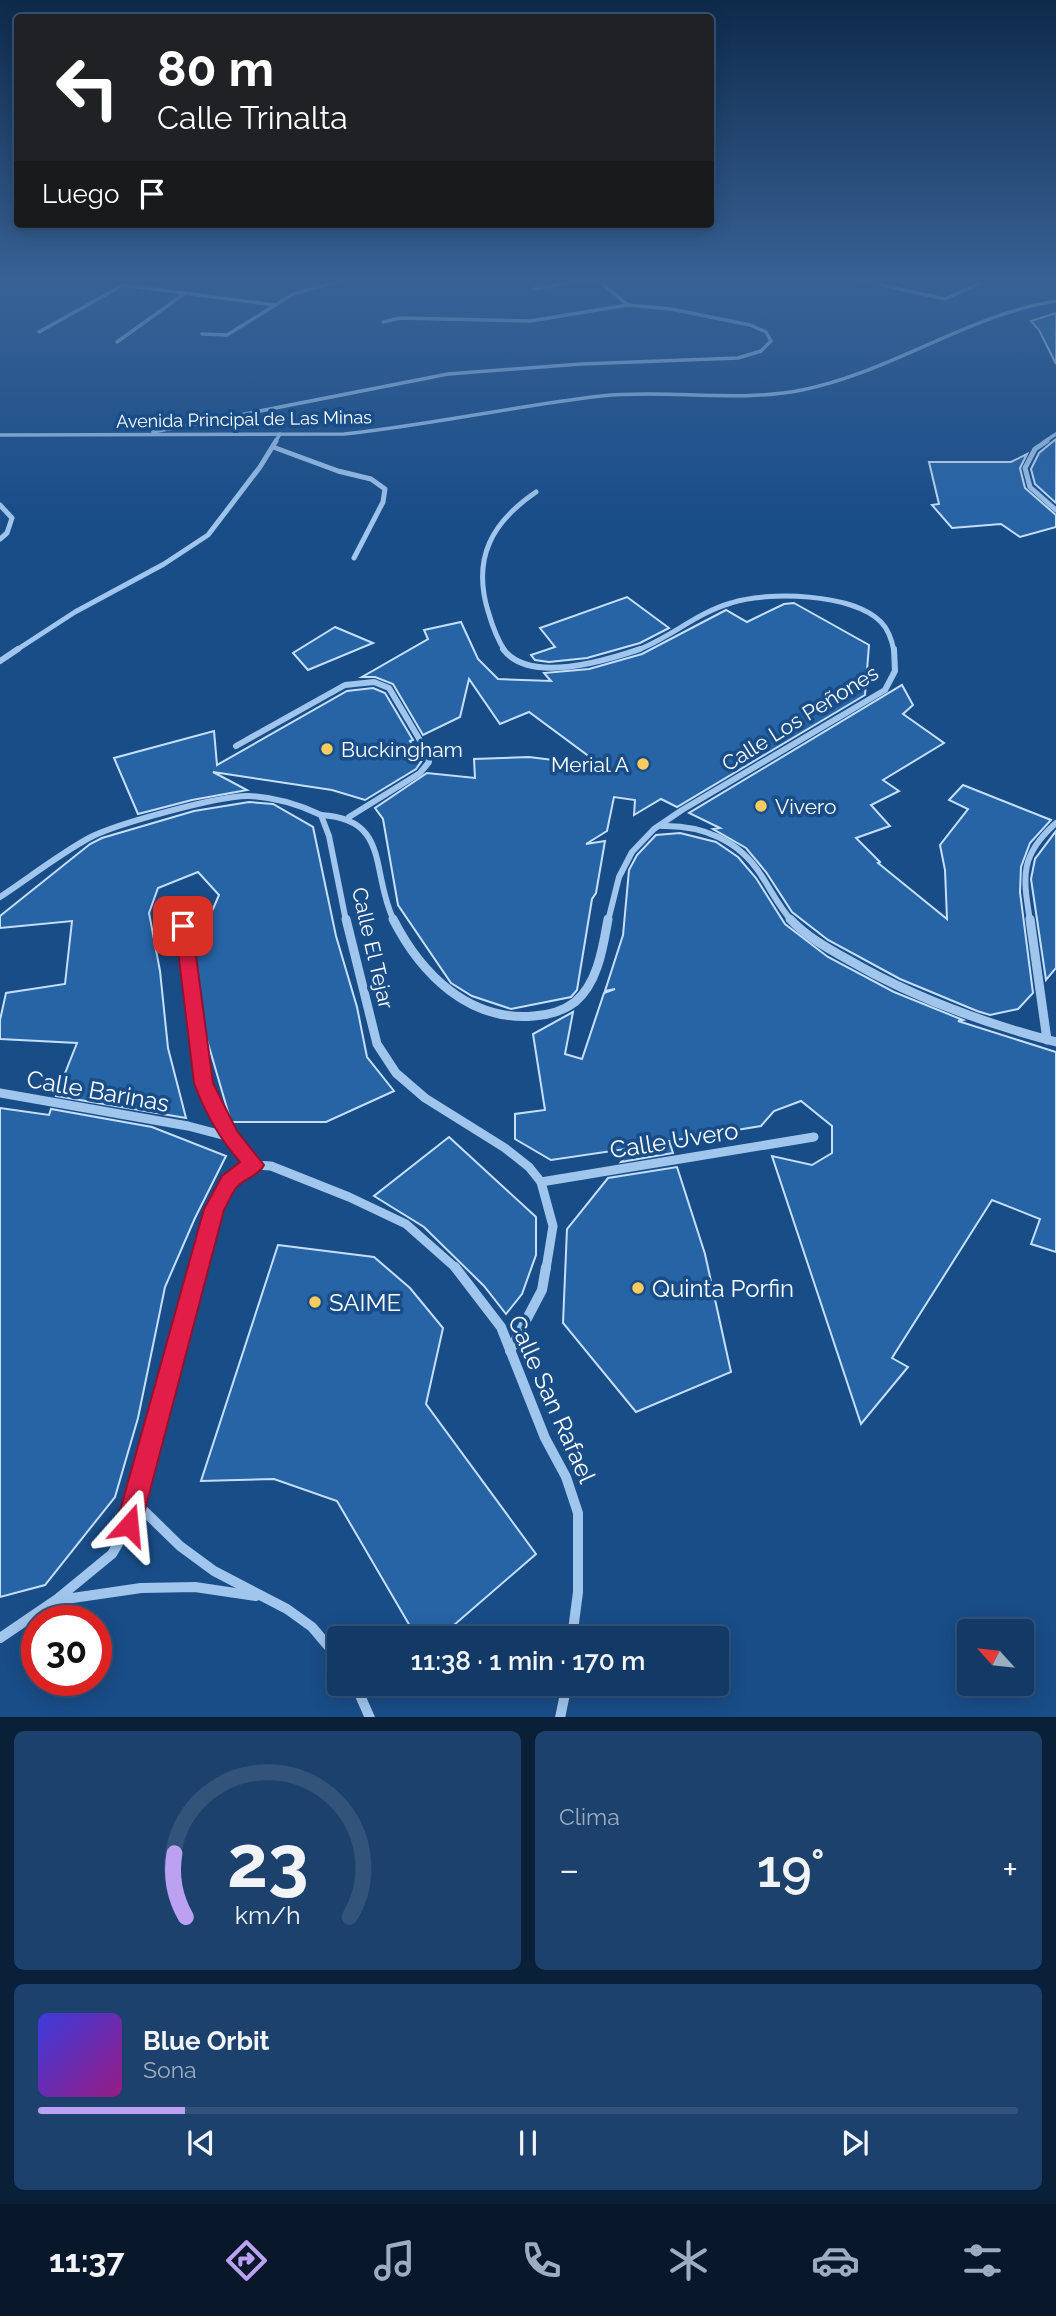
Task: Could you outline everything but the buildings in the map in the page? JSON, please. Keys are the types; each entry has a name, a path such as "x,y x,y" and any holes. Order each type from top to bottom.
{"street":[{"path":"135,435 425,377 581,364 682,360"},
{"name":"Avenida Principal de Las Minas","path":"0,435 371,432 603,396 752,396 807,391 899,360"},
{"path":"0,661 75,612 164,564 208,535 260,467 280,434"},
{"path":"1056,434 1035,449 1025,468 1030,487 1056,510"},
{"path":"273,447 338,471 370,479 385,489 383,502 354,558"},
{"name":"Calle Los Peñones","path":"349,817 367,834 376,851 387,906 396,924 451,994 484,1013 520,1018 562,1009 582,995 594,979 617,882 631,852 658,827 885,690 893,681 896,672 891,637 881,621 869,612 853,607 805,598 747,599 721,606 656,643 625,653 560,667 513,662 497,640 482,594 482,567 488,541 496,528 511,509 536,492"},
{"path":"0,505 12,518 10,526 0,539"},
{"path":"0,897 91,837 139,820 237,796 267,795 300,804 321,814 349,817 420,773 429,762 428,752 389,688 374,682 345,685 236,746"},
{"name":"Calle El Tejar","path":"321,814 329,836 353,955 377,1044 396,1073 425,1098 505,1148 529,1167 541,1182 553,1226 542,1290 510,1351"},
{"path":"658,827 694,826 732,845 758,869 785,914 805,933 890,984 974,1018 1051,1041 1024,880 1027,854 1033,843 1056,823"},
{"path":"0,1638 56,1600 112,1554 129,1525 214,1209 229,1182 240,1171 254,1165 230,1136 211,1104 204,1083 183,926 194,904"},
{"name":"Calle Barinas","path":"0,1093 188,1126 230,1136"},
{"name":"Calle Uvero","path":"541,1182 814,1137"},
{"name":"Calle San Rafael","path":"254,1165 271,1166 349,1197 405,1224 453,1264 501,1327 545,1438 566,1477 578,1513 578,1592 574,1626"},
{"path":"136,1503 180,1546 214,1571 264,1597 312,1627 327,1645"},
{"path":"56,1600 141,1588 195,1587 264,1597"},
{"path":"360,1696 369,1717"},
{"path":"560,1717 564,1696"}],"place":[{"name":"Buckingham","path":"327,749"},
{"name":"Merial A","path":"643,764"},
{"name":"Vivero","path":"761,806"},
{"name":"Quinta Porfin","path":"638,1288"},
{"name":"SAIME","path":"315,1302"}],"route":[{"path":"129,1525 214,1209 229,1182 240,1171 254,1165 230,1136 211,1104 204,1083 183,926"}]}
